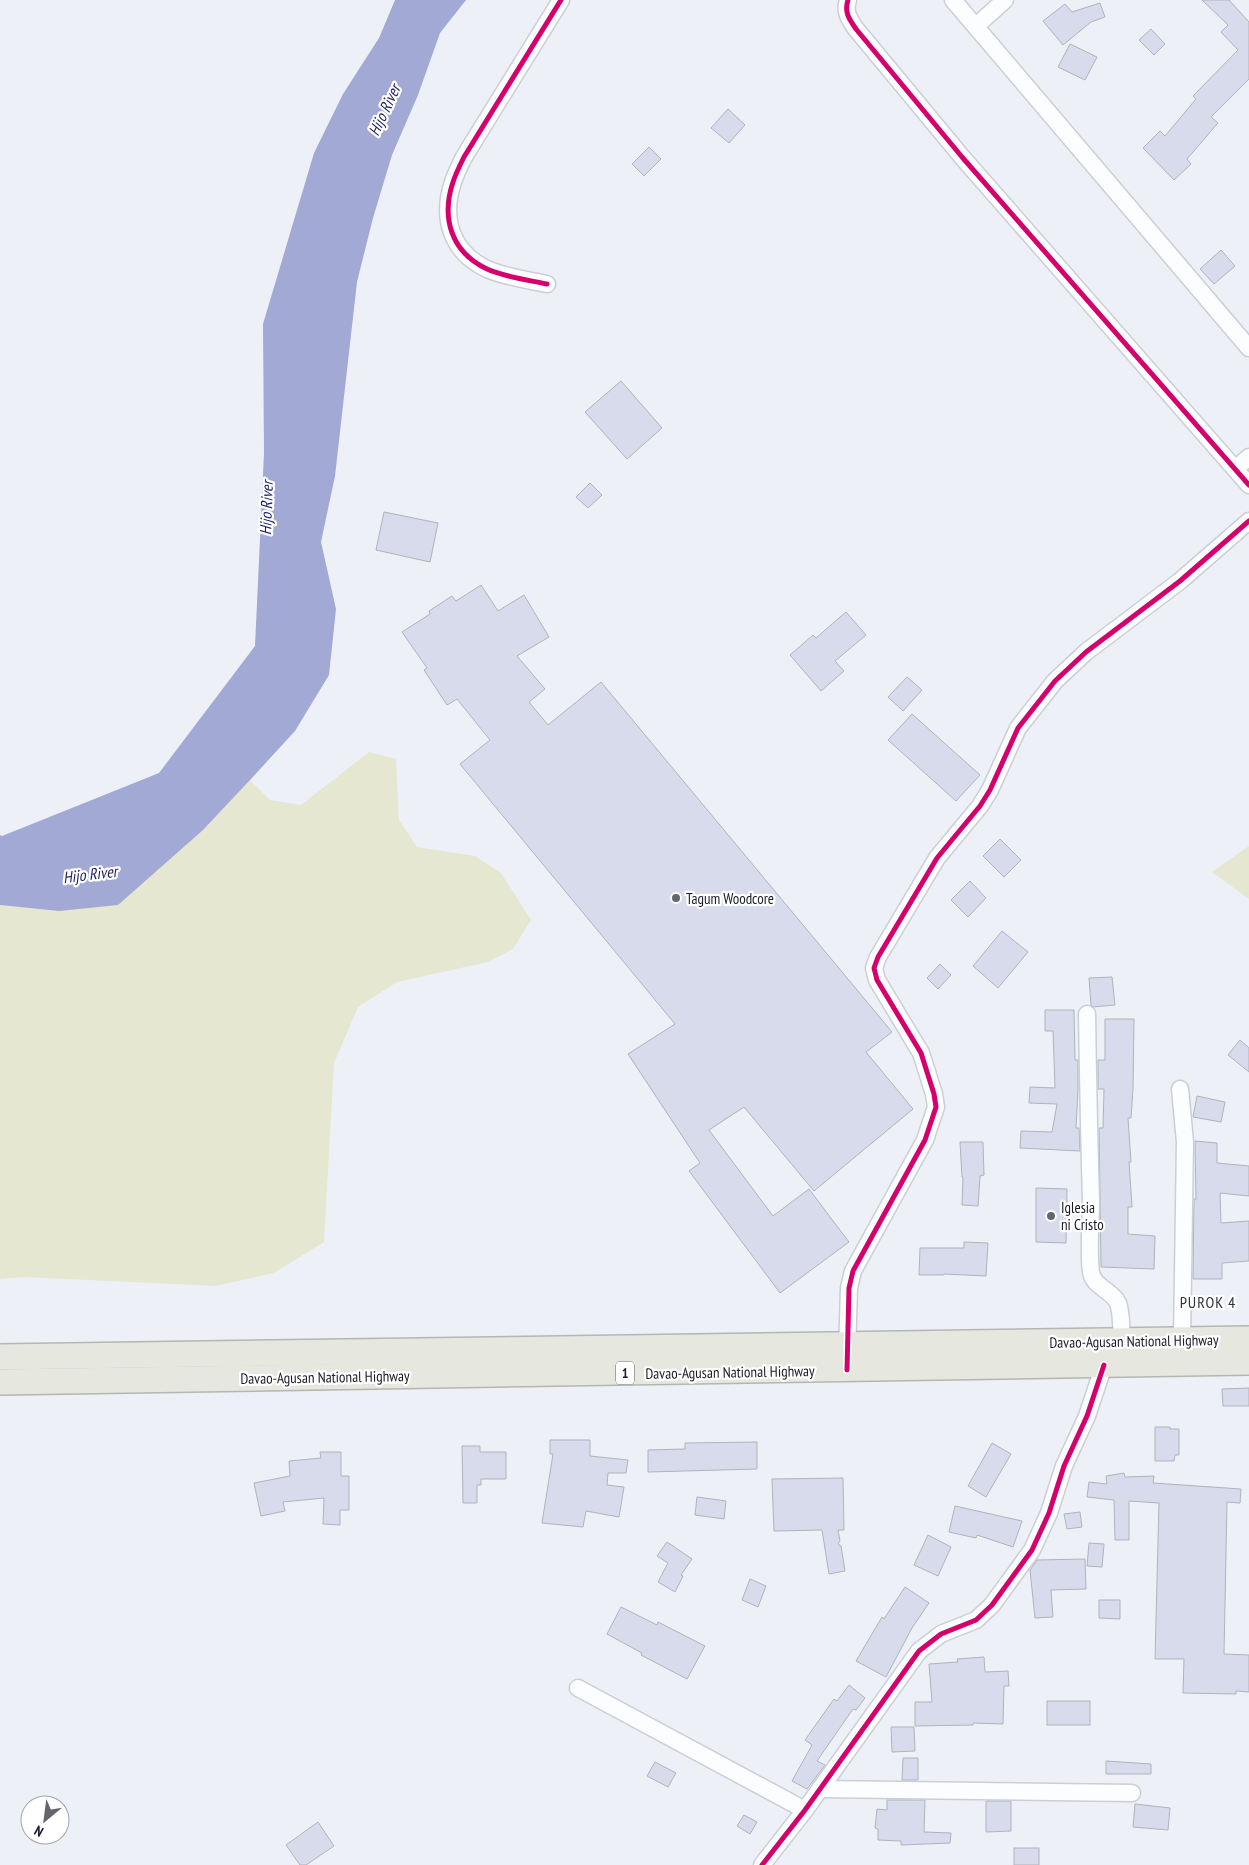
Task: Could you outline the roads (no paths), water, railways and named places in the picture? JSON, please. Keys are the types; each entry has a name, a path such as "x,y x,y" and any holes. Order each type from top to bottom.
{"highway":[{"name":"Davao-Agusan National Highway","path":"0,1357 847,1346 1249,1338"},
{"name":"Davao-Agusan National Highway","path":"0,1382 847,1370 1249,1362"}],"street":[{"path":"547,284 488,269 464,254 450,232 448,209 453,182 464,157 561,0"},
{"path":"848,0 846,6 847,17 856,29 962,157 1249,485"},
{"path":"953,0 1249,348"},
{"path":"976,26 1005,0"},
{"path":"1235,469 1249,457"},
{"path":"847,1370 848,1288 853,1271 924,1140 936,1108 934,1094 921,1053 877,980 874,968 878,957 937,858 980,806 990,790 1018,728 1055,681 1086,652 1180,582 1249,521"},
{"path":"1087,1014 1091,1276 1094,1282 1117,1302 1120,1312 1122,1341"},
{"path":"1180,1089 1185,1142 1182,1340"},
{"path":"762,1865 805,1810 919,1651 942,1634 976,1620 992,1605 1032,1550 1049,1513 1064,1466 1086,1416 1104,1365"},
{"path":"578,1688 805,1810"},
{"path":"820,1789 1132,1793"}],"water":[{"name":"Hijo River","path":"395,0 466,0 440,33 418,95 392,155 373,218 357,282 335,476 321,542 336,609 329,675 295,731 203,830 118,905 59,911 0,905 0,835 2,836 159,773 255,646 264,453 263,324 314,153 343,94 379,38"}],"place":[{"name":"Tagum Woodcore","path":"676,898"},
{"name":"Iglesia ni Cristo","path":"1051,1216"}],"district":[{"name":"PUROK 4","path":"1208,1302"}]}
